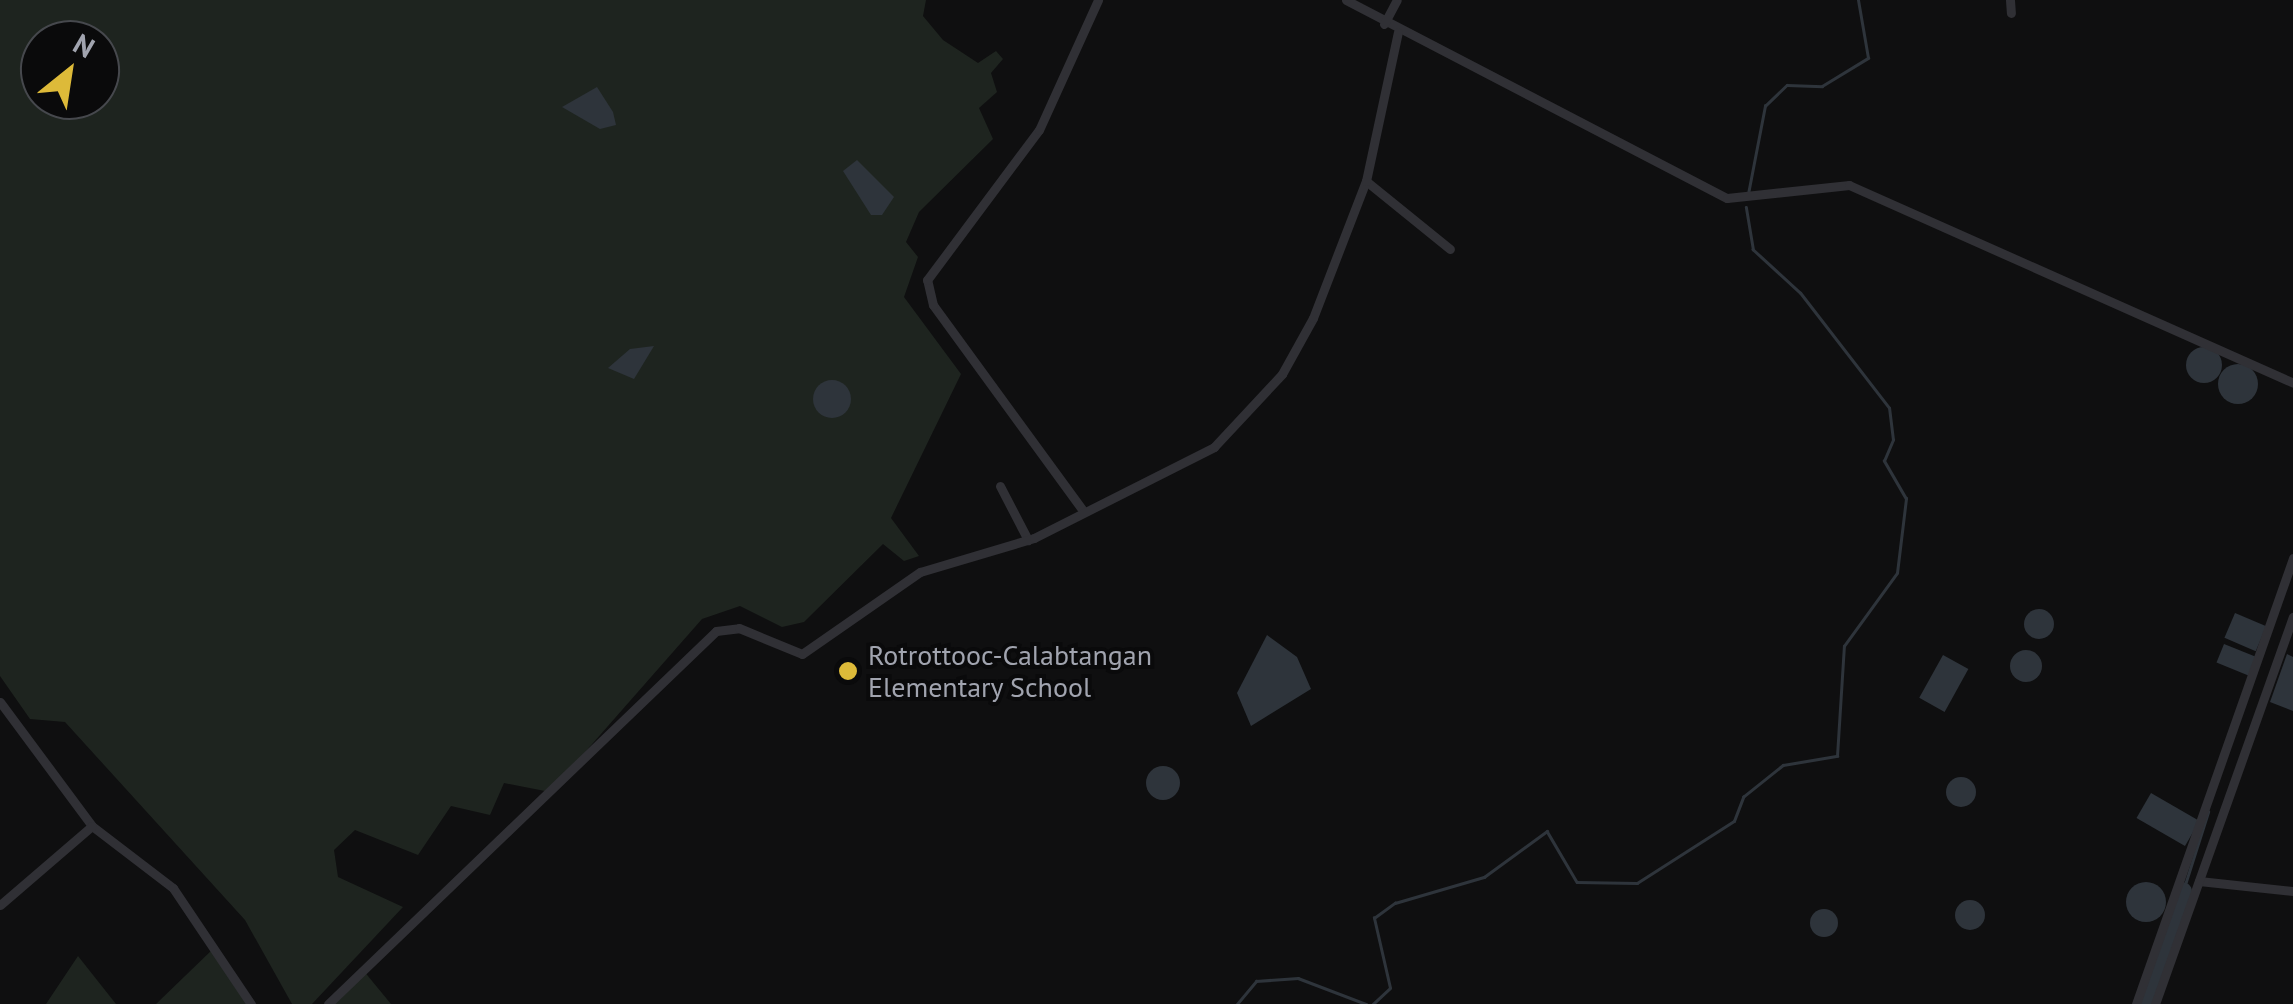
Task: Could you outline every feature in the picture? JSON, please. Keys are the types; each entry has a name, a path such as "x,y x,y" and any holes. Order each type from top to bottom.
{"street":[{"path":"1084,512 933,306 927,280 1039,130 1098,0"},
{"path":"1346,0 1398,32 1727,198 1849,185 2293,383"},
{"path":"1384,24 1397,0"},
{"path":"2010,0 2010,13"},
{"path":"328,1004 716,630 739,628 802,654 920,572 1028,540 1214,447 1282,374 1366,181 1398,32"},
{"path":"1366,181 1450,249"},
{"path":"1000,486 1028,540"},
{"path":"2136,1004 2293,558"},
{"path":"2155,1004 2293,617"},
{"path":"0,702 92,826 173,888 251,1004"},
{"path":"0,905 92,826"},
{"path":"2199,882 2293,891"}],"shaded area":[{"path":"0,0 926,0 923,16 943,40 978,63 996,51 1003,59 991,73 997,92 979,108 993,139 919,212 906,242 918,257 904,297 961,374 891,518 919,556 904,561 883,544 804,622 782,627 740,606 702,619 550,792 504,783 490,815 451,806 418,855 355,830 334,850 338,877 403,907 312,1004 292,1004 245,920 65,722 30,719 0,676"},
{"path":"597,87 613,112 616,125 600,129 562,107"},
{"path":"857,160 894,197 882,215 871,215 843,171"},
{"path":"654,346 634,379 608,368 630,349"},
{"path":"2204,347 2216,353 2222,365 2216,377 2204,383 2192,377 2186,365 2192,353"},
{"path":"2238,364 2252,370 2258,384 2252,398 2238,404 2224,398 2218,384 2224,370"},
{"path":"832,380 845,386 851,399 845,412 832,418 819,412 813,399 819,386"},
{"path":"2039,609 2053,618 2054,624 2045,638 2039,639 2025,630 2024,624 2033,610"},
{"path":"2235,613 2266,626 2256,651 2224,638"},
{"path":"1267,635 1297,657 1311,689 1251,726 1237,693"},
{"path":"2224,644 2256,657 2249,676 2217,663"},
{"path":"2026,650 2037,655 2042,666 2037,677 2026,682 2015,677 2010,666 2015,655"},
{"path":"2287,654 2293,657 2293,711 2270,702"},
{"path":"1943,655 1968,669 1945,712 1919,698"},
{"path":"1163,766 1175,771 1180,783 1175,795 1163,800 1151,795 1146,783 1151,771"},
{"path":"1961,777 1971,782 1976,792 1971,802 1961,807 1951,802 1946,792 1951,782"},
{"path":"2151,793 2199,821 2185,846 2136,818"},
{"path":"2146,882 2160,888 2166,902 2160,916 2146,922 2132,916 2126,902 2132,888"},
{"path":"1970,900 1980,905 1985,915 1980,925 1970,930 1960,925 1955,915 1960,905"},
{"path":"1824,909 1834,913 1838,923 1834,933 1824,937 1814,933 1810,923 1814,913"},
{"path":"214,948 251,1004 156,1004"},
{"path":"78,956 116,1004 46,1004"},
{"path":"363,970 391,1004 329,1004"}],"waterway":[{"path":"1748,194 1765,106 1787,85 1822,86 1868,58 1858,0"},
{"path":"1373,1004 1390,988 1374,918 1395,903 1484,877 1547,831 1577,882 1637,883 1734,821 1743,797 1783,765 1837,756 1844,646 1897,573 1906,499 1884,461 1893,440 1889,408 1800,293 1753,250 1746,208"},
{"path":"2183,891 2208,812"},
{"path":"2145,1004 2183,891"},
{"path":"1237,1004 1256,981 1298,978 1366,1004"}],"place":[{"name":"Rotrottooc-Calabtangan Elementary School","path":"848,671"}]}
